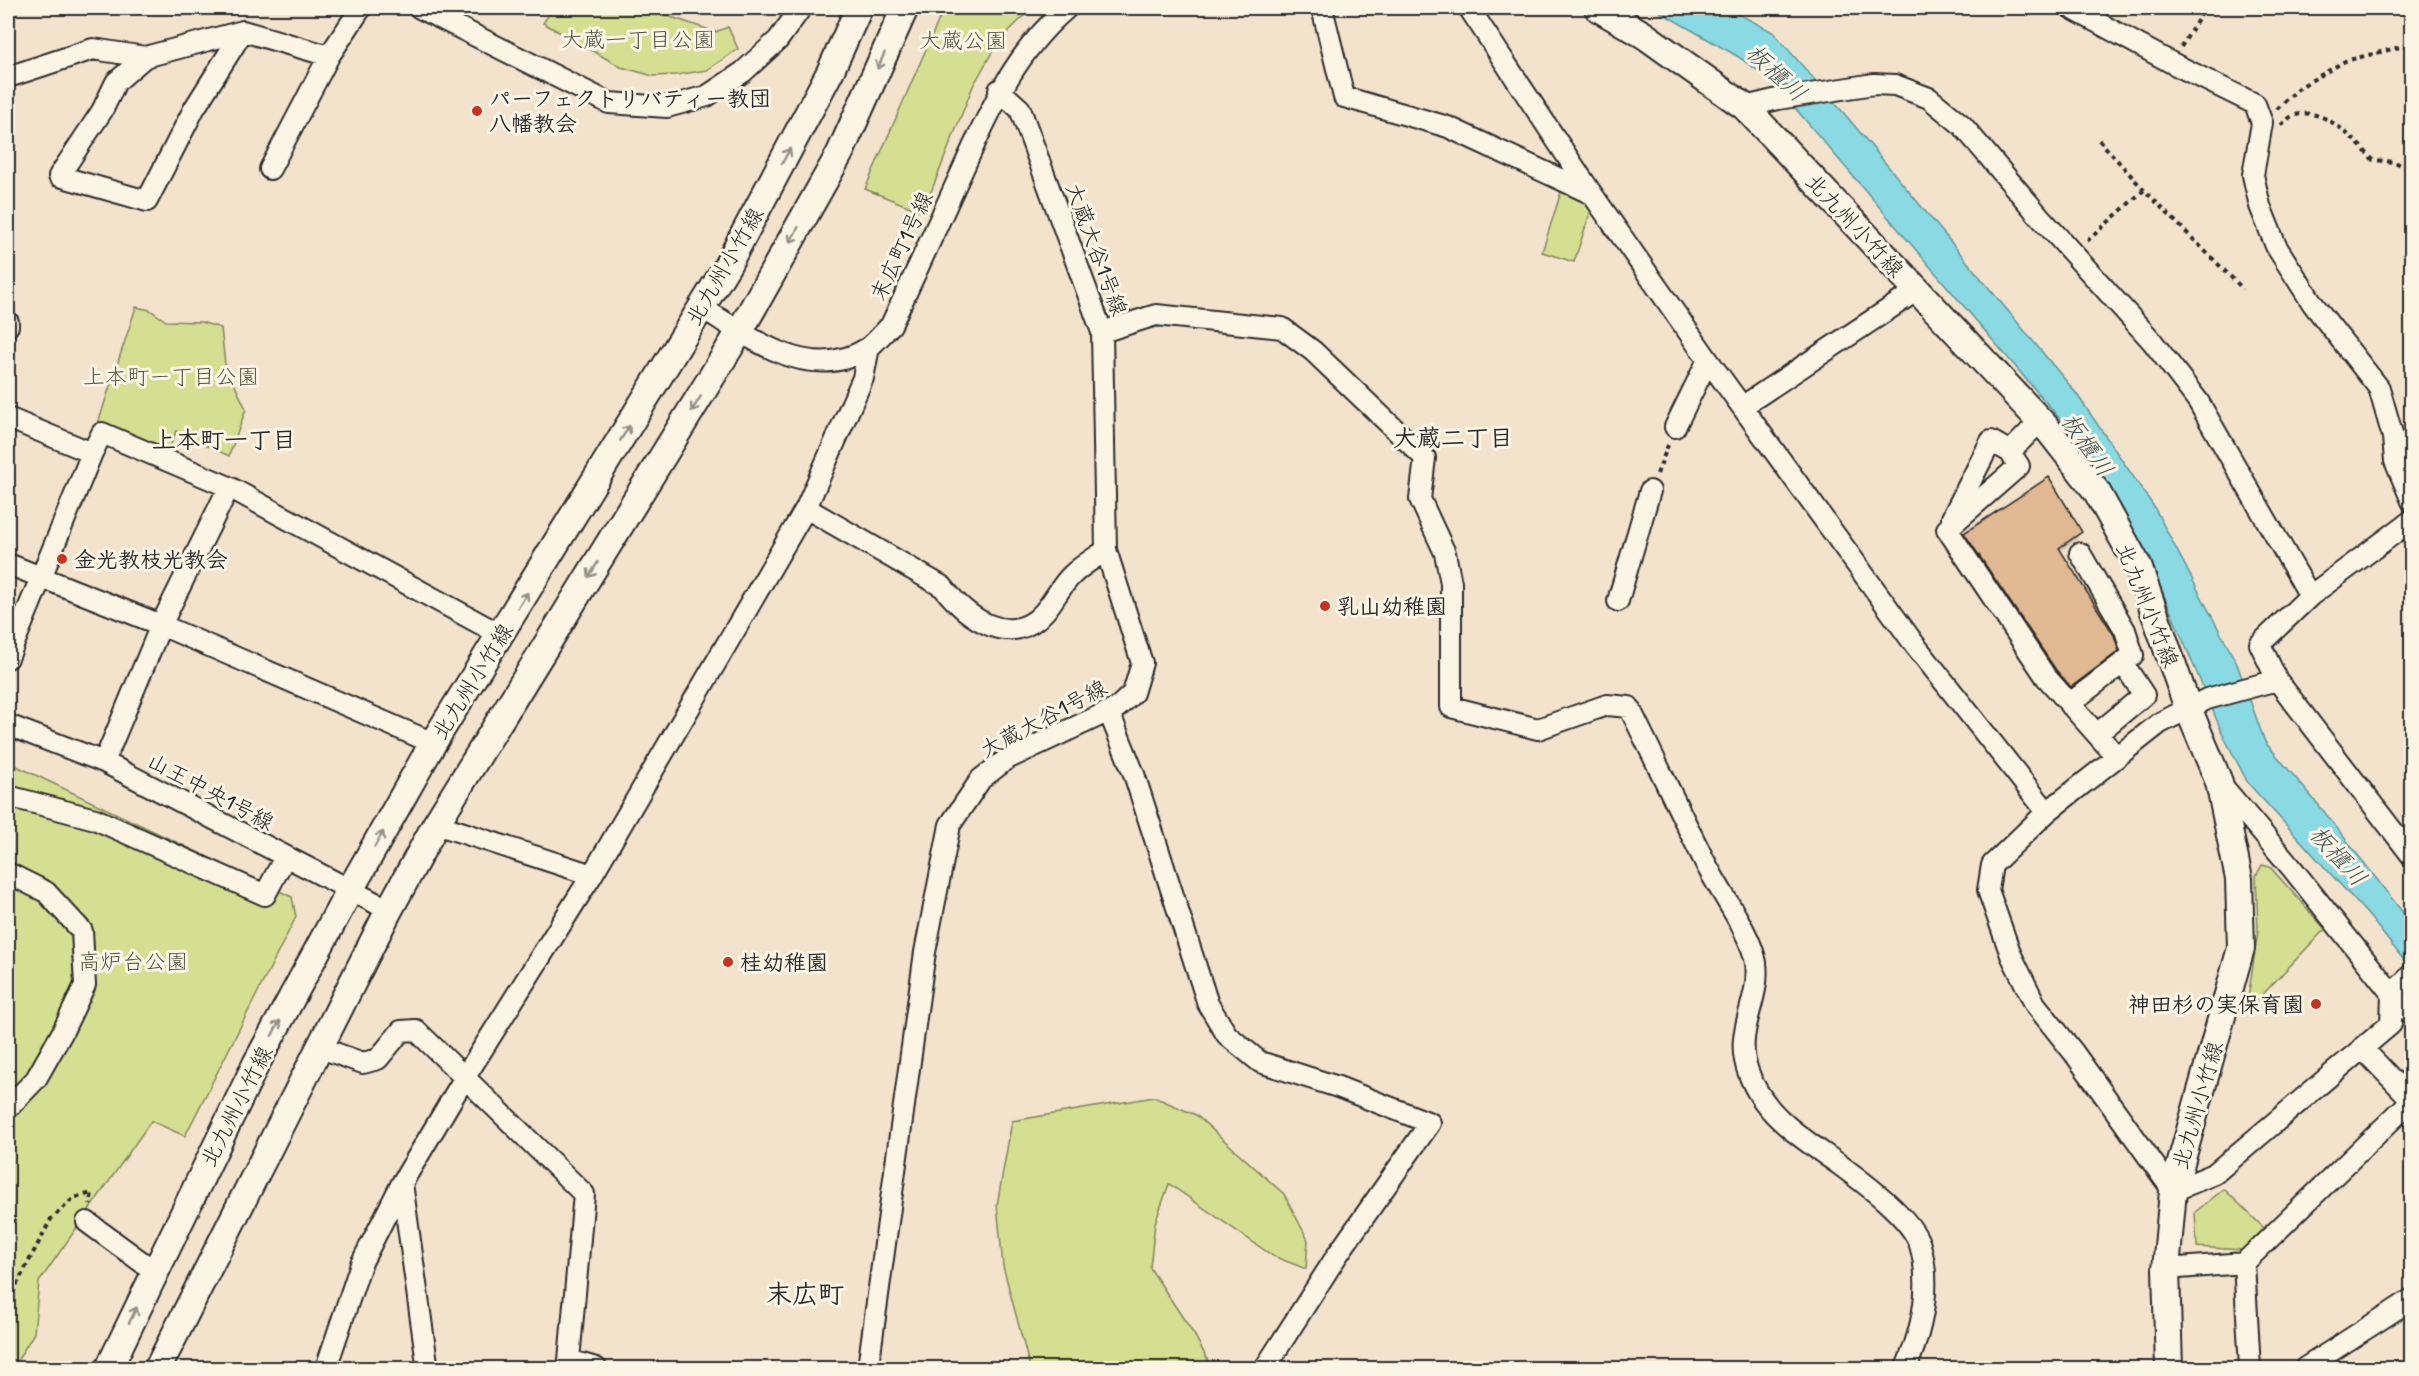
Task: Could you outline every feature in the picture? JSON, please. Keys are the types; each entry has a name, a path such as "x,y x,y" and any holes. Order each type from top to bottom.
{"main road":[{"name":"北九州小竹線","path":"109,1368 256,1064 350,890 433,743 727,266 830,72 859,8"},
{"name":"北九州小竹線","path":"158,1368 318,1047 436,824 740,331 840,153 905,8"},
{"name":"北九州小竹線","path":"1598,8 1644,35 1746,107 2040,421 2097,492 2138,566 2197,703 2219,782 2239,879 2241,948 2173,1191 2166,1269 2169,1368"}],"street":[{"path":"270,169 328,56 361,8"},
{"path":"420,8 609,103 667,107 707,96 743,72 778,40 801,8"},
{"name":"末広町1号線","path":"702,308 778,353 812,363 847,358 869,347 891,325 999,90 1024,52 1067,8"},
{"path":"1322,8 1344,97 1448,127 1592,194"},
{"path":"1468,8 1592,194 1708,360 1915,645 2047,812"},
{"path":"2071,8 2172,63 2255,104 2262,123 2253,175 2260,206 2276,246 2313,304 2379,388 2392,437 2395,461 2412,501"},
{"path":"8,77 93,49 145,57 243,31 328,56"},
{"path":"145,57 116,82 102,111 59,176 147,201 194,109 243,31"},
{"path":"1746,107 1778,99 1874,84 1895,85 1929,98 1962,125 2073,254 2152,341 2198,400 2310,596"},
{"name":"大蔵大谷1号線","path":"868,1368 924,952 950,825 981,779 1007,759 1118,707 1133,693 1142,663 1106,550 1102,332 1020,109 999,90"},
{"path":"1743,406 1916,291"},
{"path":"1102,332 1156,315 1282,328 1313,351 1425,458 1420,499 1445,553 1451,583 1450,707 1538,729 1607,705 1629,707 1706,863 1747,938 1756,963 1755,984 1742,1045 1749,1075 1772,1113 1812,1148 1841,1166 1889,1205 1907,1224 1919,1243 1925,1278 1925,1300 1920,1330 1906,1368"},
{"path":"326,1368 361,1264 402,1183 465,1077 592,875 806,508 863,378 869,347"},
{"path":"1675,427 1708,360"},
{"path":"8,418 92,453"},
{"path":"2010,452 2040,421"},
{"path":"8,658 102,433 229,487 501,635"},
{"path":"1991,441 2010,452 2019,466 1947,529 1991,441"},
{"path":"104,762 161,626 229,487"},
{"path":"1618,601 1650,491"},
{"path":"806,508 943,587 957,605 981,623 1004,630 1028,626 1043,614 1071,576 1106,550"},
{"path":"2412,520 2310,596 2260,644 2277,680 2412,856"},
{"path":"1947,529 2046,678 2117,757"},
{"path":"2069,704 2133,655 2125,630 2080,553"},
{"path":"8,564 161,626 433,743"},
{"path":"2097,734 2144,695 2123,663"},
{"path":"2277,680 2197,703 2160,723 2047,812 1992,865 1988,890 2011,955 2035,1004 2074,1053 2173,1191 2214,1174 2391,1024 2402,984"},
{"path":"1109,712 1134,774 1208,1004 1227,1035 1260,1062 1338,1087 1430,1123 1338,1254 1265,1368"},
{"name":"山王中央1号線","path":"8,725 104,762 389,910"},
{"path":"2219,782 2291,867 2402,984 2412,1014"},
{"path":"8,796 95,819 265,895 285,857"},
{"path":"436,824 592,875"},
{"path":"8,873 46,892 82,931 85,985 36,1079 10,1106 8,1105"},
{"path":"318,1047 363,1064 378,1059 401,1031 416,1030 584,1194 569,1360 596,1368"},
{"path":"2166,1269 2244,1263 2411,1100 2362,1048"},
{"path":"402,1183 427,1363 431,1368"},
{"path":"87,1222 154,1271"},
{"path":"2244,1263 2250,1368"},
{"path":"2305,1368 2412,1299"}],"path":[{"path":"2172,63 2205,8"},
{"path":"2262,123 2300,87 2345,61 2412,44"},
{"path":"2257,144 2293,116 2315,113 2350,134 2373,160 2396,162 2411,172"},
{"path":"2099,140 2144,190 2243,289"},
{"path":"2073,254 2144,190"},
{"path":"1650,491 1675,427"},
{"path":"8,1301 51,1219 74,1198 92,1193 87,1222"}],"green space":[{"name":"大蔵一丁目公園","path":"553,8 650,8 716,32 728,27 738,49 707,70 653,76 621,67 543,23"},
{"name":"大蔵公園","path":"944,8 1032,8 998,42 973,86 923,212 865,189"},
{"path":"1562,189 1594,201 1574,262 1542,252"},
{"name":"上本町ー丁目公園","path":"136,307 150,310 166,321 201,322 221,328 225,364 246,409 229,456 176,431 166,458 98,423"},
{"name":"高炉台公園","path":"8,762 292,897 296,917 185,1136 151,1121 39,1282 34,1333 13,1368 8,1368"},
{"path":"2262,865 2270,867 2325,929 2246,1012 2258,931 2256,876"},
{"path":"1154,1097 1196,1115 1284,1194 1308,1240 1306,1269 1273,1256 1169,1184 1155,1223 1150,1268 1195,1336 1212,1368 1030,1368 1003,1266 997,1205 1012,1121"},
{"path":"2224,1189 2264,1228 2242,1250 2197,1247 2195,1212"}],"water":[{"name":"板櫃川","path":"1653,8 1727,8 1773,32 1848,118 2076,393 2154,507 2237,664 2265,742 2322,809 2411,923 2411,969 2369,916 2248,783 2224,737 2143,546 2077,439 1772,81 1737,56"}],"building":[{"path":"2049,477 2082,532 2059,548 2114,635 2119,651 2071,687 2056,670 1964,533"}],"place":[{"name":"パーフェクトリバティー教団 八幡教会","path":"477,111"},
{"name":"金光教枝光教会","path":"62,559"},
{"name":"乳山幼稚園","path":"1325,606"},
{"name":"桂幼稚園","path":"728,962"},
{"name":"神田杉の実保育園","path":"2316,1004"}],"district":[{"name":"大蔵二丁目","path":"1453,437"},
{"name":"上本町一丁目","path":"224,439"},
{"name":"末広町","path":"805,1293"}]}
